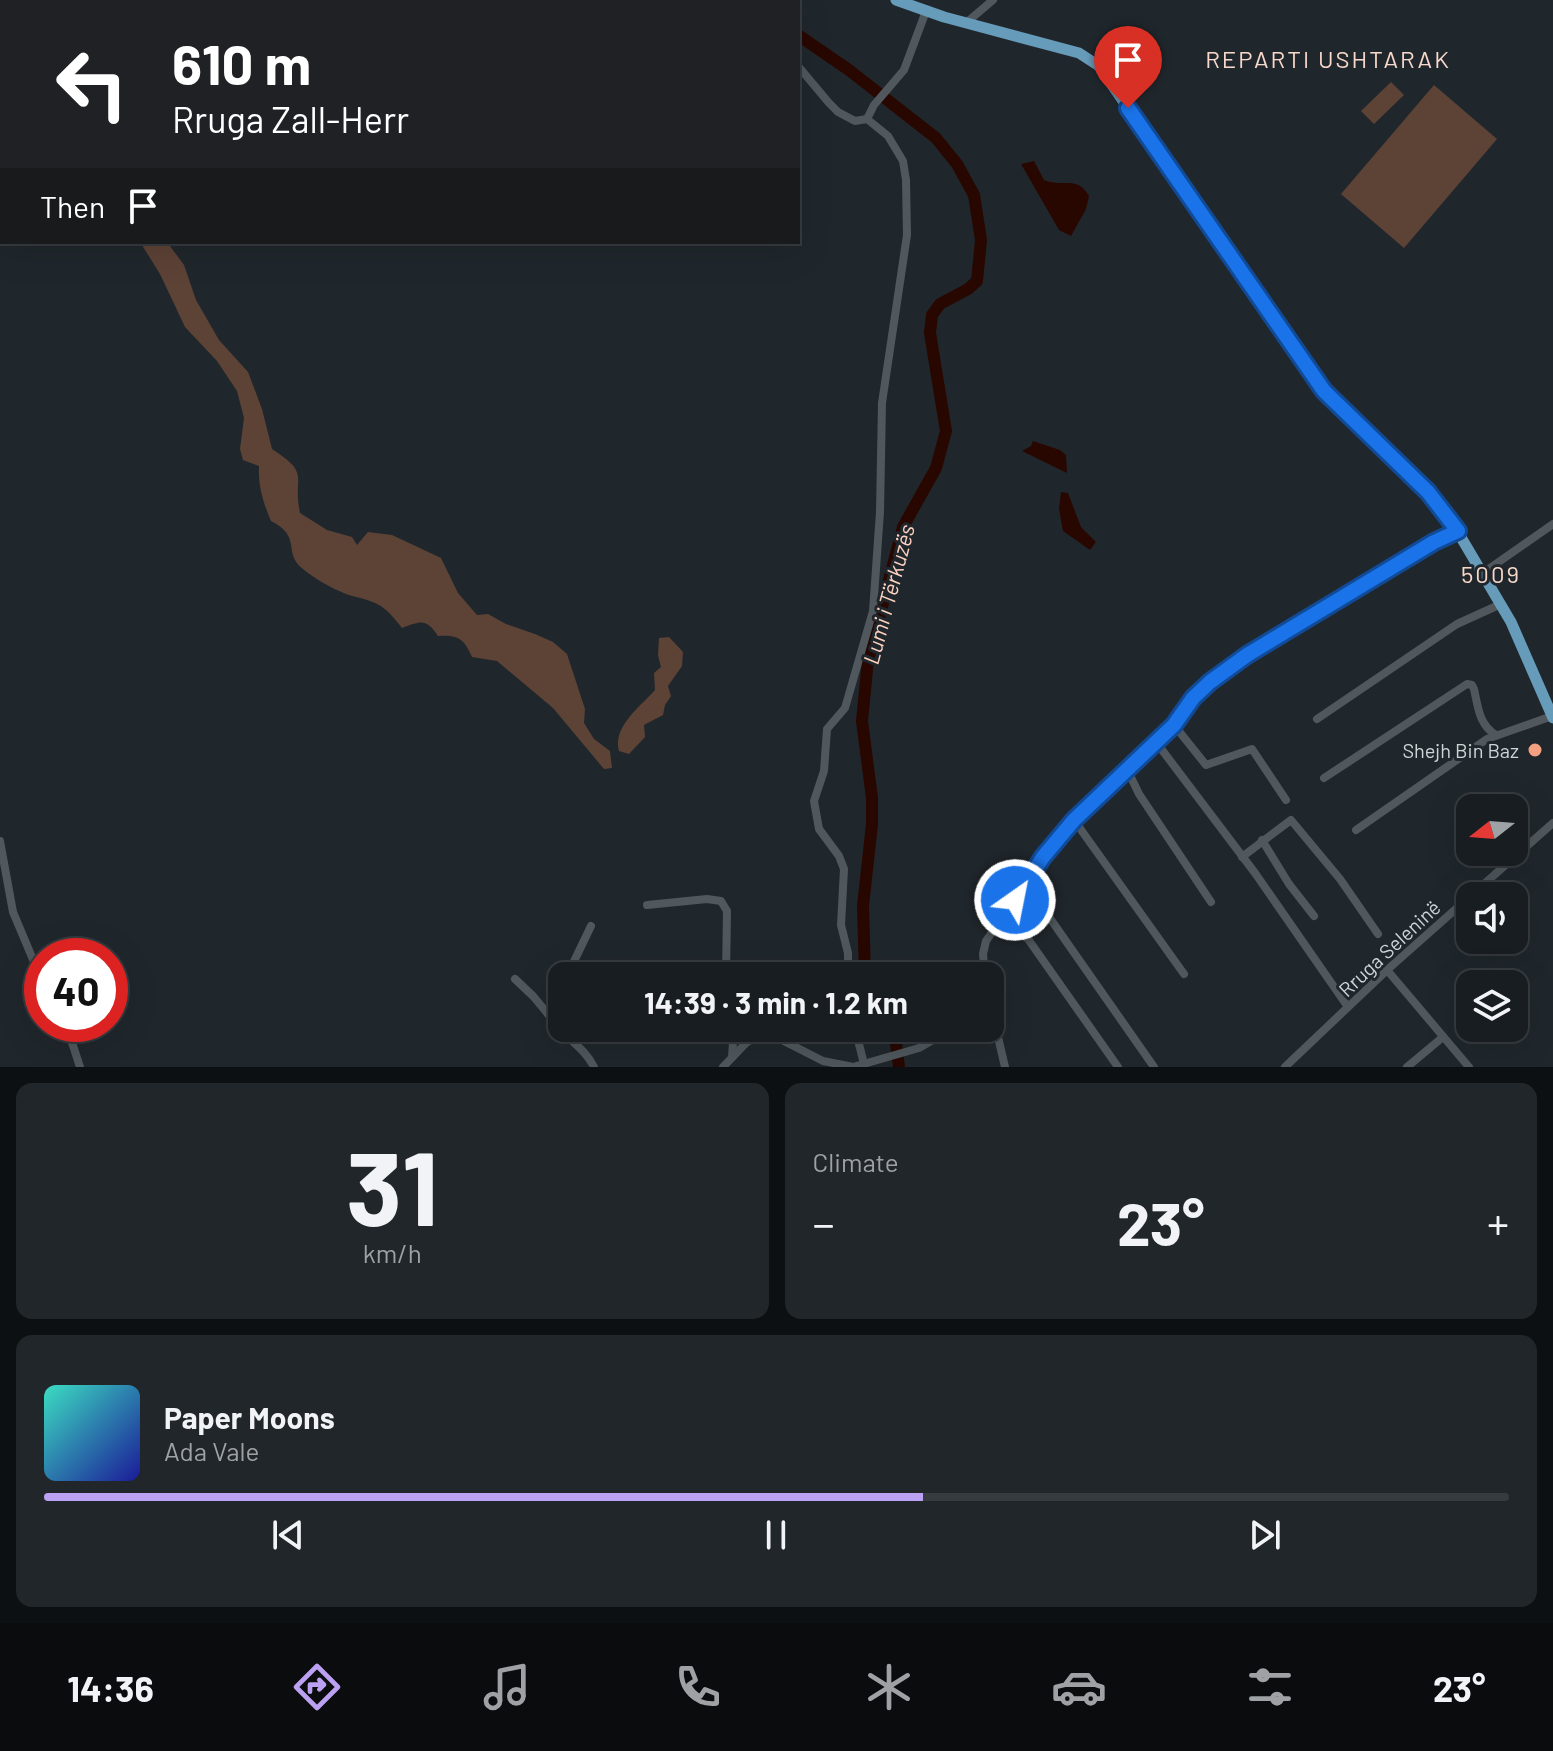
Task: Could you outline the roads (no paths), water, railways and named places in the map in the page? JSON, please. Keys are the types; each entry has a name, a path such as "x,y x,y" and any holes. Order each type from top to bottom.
{"main road":[{"path":"896,0 966,23 1079,53 1099,66 1324,391 1428,492 1458,531 1518,637 1552,717"}],"street":[{"path":"966,23 993,0"},
{"path":"867,119 874,105 904,70 926,11"},
{"path":"800,68 838,112 855,121 867,119 888,136 903,161 906,180 907,235 882,403 880,512 873,611 848,702 827,729 824,771 814,801 819,829 839,856 844,869 841,925 848,962"},
{"path":"1483,573 1553,524"},
{"path":"984,962 986,941 1074,820 1174,725 1200,691 1247,655 1434,542 1458,531"},
{"path":"1317,719 1457,624 1501,604"},
{"path":"1324,778 1467,684 1472,685 1482,722 1496,735"},
{"path":"1356,830 1496,735 1552,717"},
{"path":"1174,725 1206,765 1252,749 1286,800"},
{"path":"1156,742 1348,1007"},
{"path":"1127,769 1133,785 1211,902"},
{"path":"1074,820 1184,974"},
{"path":"1242,857 1291,820 1347,888 1378,934"},
{"name":"Rruga Seleninë","path":"1285,1067 1387,970 1553,823"},
{"path":"1262,840 1314,916"},
{"path":"0,841 13,912 24,938"},
{"path":"1026,884 1154,1067"},
{"path":"647,905 707,899 721,901 727,911 726,962"},
{"path":"1004,916 1028,939 1118,1067"},
{"path":"574,962 591,926"},
{"path":"1387,970 1468,1067"},
{"path":"515,979 548,1014"},
{"path":"723,1067 754,1037 766,1033 823,1061 853,1067 931,1042"},
{"path":"1407,1067 1443,1037"},
{"path":"72,1042 80,1067"},
{"path":"572,1042 587,1055 594,1067"},
{"path":"732,1058 733,1042"},
{"path":"858,1042 864,1064"},
{"path":"999,1042 1005,1067"}],"waterway":[{"name":"Lumi i Tërkuzës","path":"800,36 936,138 957,164 974,195 981,240 977,281 940,304 932,315 930,333 946,431 936,468 903,527 868,660 862,721 872,798 872,824 863,906 865,962"},
{"name":"Lumi i Tërkuzës","path":"896,1042 899,1067"}],"place":[{"name":"Shejh Bin Baz","path":"1535,750"}],"district":[{"name":"REPARTI USHTARAK","path":"1328,58"},
{"name":"5009","path":"1491,573"}]}
